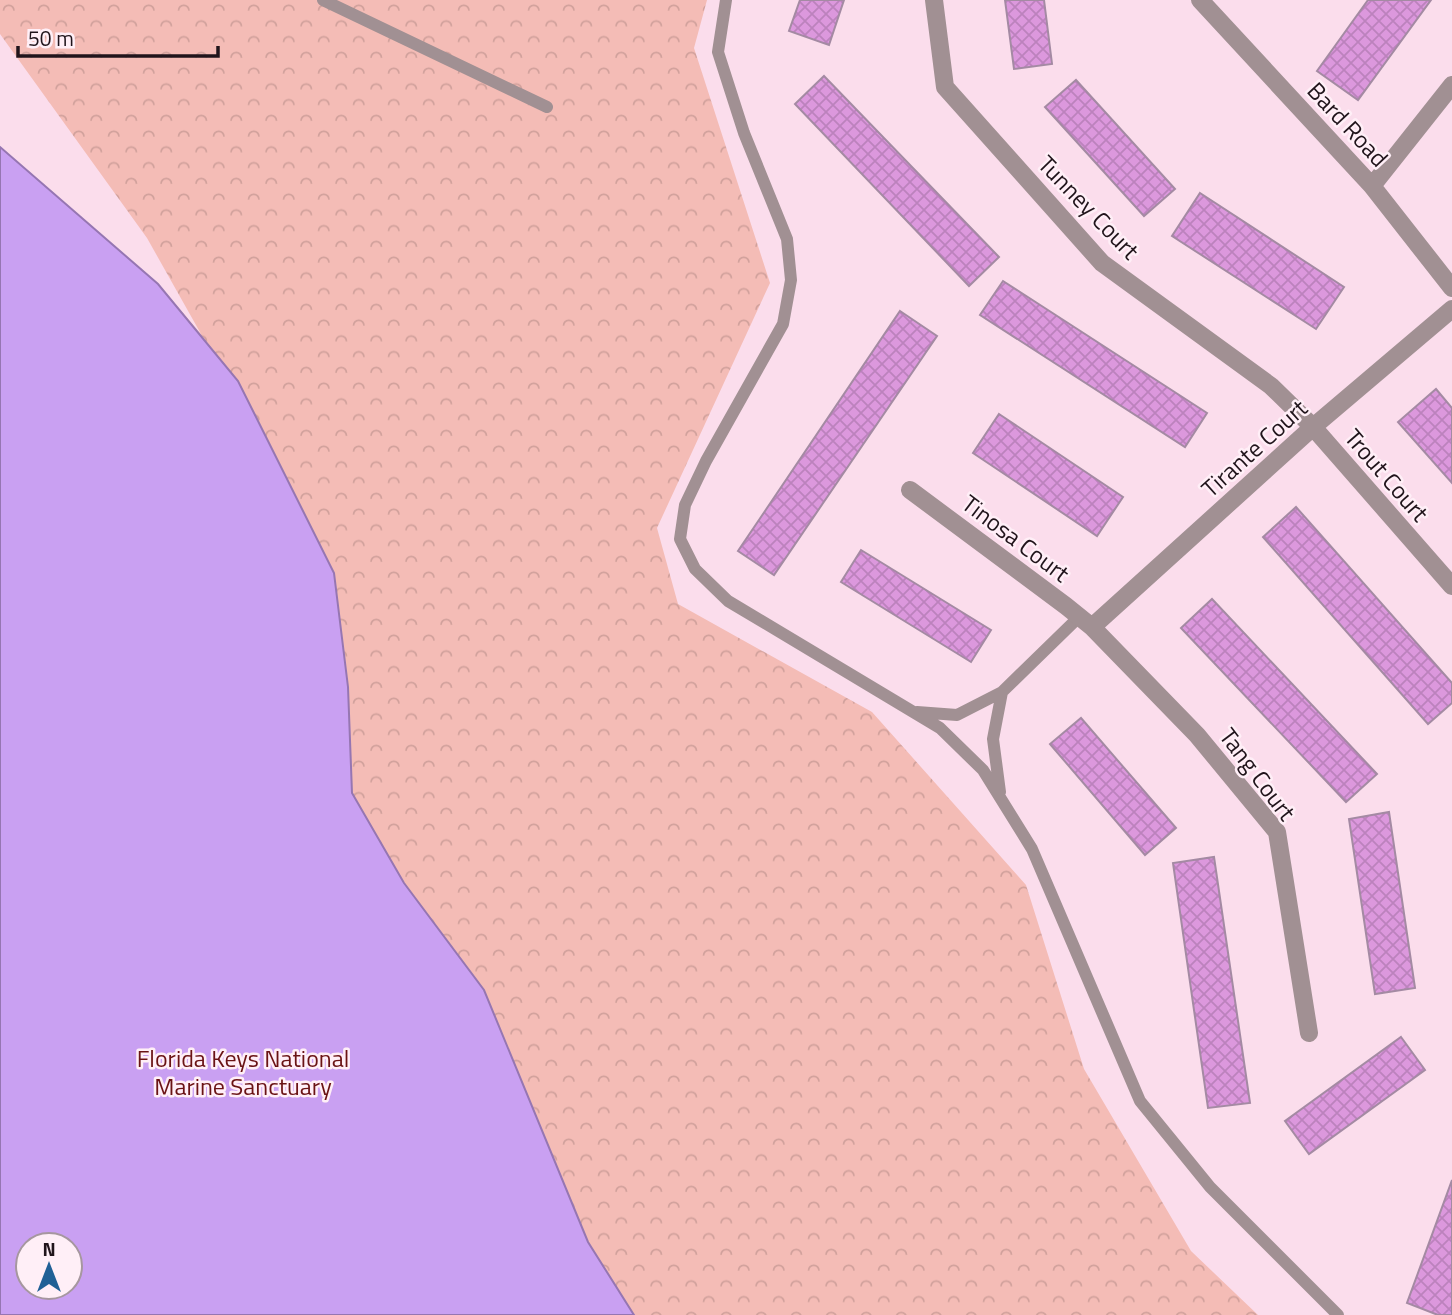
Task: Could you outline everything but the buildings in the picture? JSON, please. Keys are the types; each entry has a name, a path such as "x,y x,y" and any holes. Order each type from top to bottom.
{"street":[{"name":"Tunney Court","path":"934,0 945,87 1102,263 1271,386 1312,427"},
{"name":"Bard Road","path":"1200,0 1372,186 1452,288"},
{"path":"1372,186 1452,85"},
{"name":"Tirante Court","path":"1086,622 1452,309"},
{"name":"Trout Court","path":"1312,427 1452,586"},
{"name":"Tinosa Court","path":"910,490 1086,622"},
{"name":"Tang Court","path":"1086,622 1197,735 1276,832 1309,1032"}],"lane":[{"path":"323,0 547,107"},
{"path":"726,0 719,52 744,133 786,239 790,280 783,324 706,461 685,505 680,539 695,569 728,601 940,728 983,770 1032,849 1140,1101 1210,1187 1338,1315"},
{"path":"913,712 957,715 1002,692 1086,622"},
{"path":"1001,799 993,738 1002,692"}],"green space":[{"path":"0,0 707,0 694,48 770,283 657,528 678,604 872,712 1026,885 1084,1069 1191,1251 1258,1315 0,1315 0,147 158,284 201,334 147,238 0,34"}],"shaded area":[{"name":"Florida Keys National Marine Sanctuary","path":"0,147 158,284 238,381 334,573 348,687 352,793 404,883 484,990 588,1242 634,1315 0,1315"}]}
